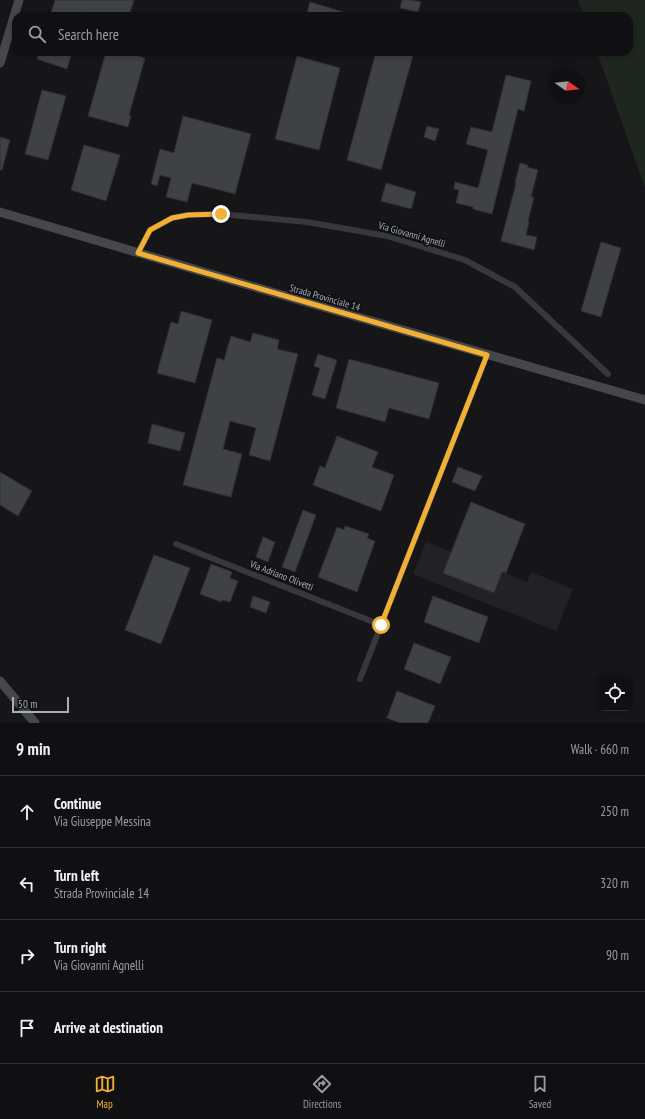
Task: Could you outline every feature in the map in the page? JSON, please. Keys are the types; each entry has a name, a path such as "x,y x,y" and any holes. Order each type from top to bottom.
{"street":[{"path":"15,12 19,0"},
{"path":"0,63 12,23"},
{"name":"Strada Provinciale 14","path":"0,212 645,400"},
{"name":"Via Giovanni Agnelli","path":"138,253 150,230 172,218 188,215 221,214 308,222 388,236 465,260 515,287 608,374"},
{"path":"360,679 487,355"},
{"name":"Via Adriano Olivetti","path":"176,544 381,625"},
{"path":"0,681 35,723"}],"shaded area":[{"path":"578,0 645,0 645,188 598,56 633,56 633,12 582,12"},
{"path":"426,542 527,582 531,572 573,589 556,631 413,574"}],"building":[{"path":"55,0 134,0 130,12 51,12"},
{"path":"402,0 421,2 418,12 400,8"},
{"path":"310,2 343,12 307,12"},
{"path":"38,56 71,56 67,69 37,59"},
{"path":"105,56 139,56 145,58 129,115 131,116 128,127 88,116"},
{"path":"297,56 340,68 319,150 275,139"},
{"path":"375,56 413,56 381,170 347,160"},
{"path":"506,75 531,81 524,111 518,109 492,214 456,203 459,190 454,189 455,182 478,188 488,150 466,144 471,127 492,132"},
{"path":"42,90 66,96 48,160 25,154"},
{"path":"183,116 251,134 235,194 192,183 187,202 166,197 171,178 160,175 157,186 151,184 160,149 174,153"},
{"path":"427,126 439,129 435,141 424,137"},
{"path":"0,137 10,140 2,170 0,170"},
{"path":"84,145 120,155 106,201 71,190"},
{"path":"520,163 538,170 531,197 534,197 526,235 537,237 534,250 501,241"},
{"path":"386,183 416,192 411,209 381,201"},
{"path":"601,242 621,248 601,317 581,311"},
{"path":"181,311 212,320 195,383 157,373 171,322 178,324"},
{"path":"253,333 279,340 277,349 298,354 270,461 249,455 256,428 230,421 223,449 242,454 231,497 183,485 217,358 224,360 231,336 250,342"},
{"path":"318,354 337,360 325,399 312,395 320,368 314,366"},
{"path":"349,359 439,383 429,419 389,408 385,422 336,408"},
{"path":"152,424 185,433 180,451 148,443"},
{"path":"337,436 378,452 372,467 394,475 381,511 313,485 320,466 325,468"},
{"path":"458,467 482,476 475,491 452,482"},
{"path":"0,472 32,491 18,516 0,505"},
{"path":"471,502 525,524 506,573 502,572 494,593 443,573"},
{"path":"303,510 316,515 295,572 282,567"},
{"path":"345,526 369,534 367,538 375,541 357,592 318,577 337,527 344,530"},
{"path":"263,537 275,542 268,562 256,557"},
{"path":"154,555 190,568 161,644 125,630"},
{"path":"211,564 232,572 230,578 238,581 230,602 222,600 221,602 200,594"},
{"path":"253,596 270,602 266,613 250,607"},
{"path":"433,596 488,617 479,643 424,622"},
{"path":"414,643 451,657 440,684 404,669"},
{"path":"397,691 435,706 428,723 400,723 387,718"}],"route":[{"path":"221,214 188,215 172,218 150,230 138,253 487,355 381,625"}]}
